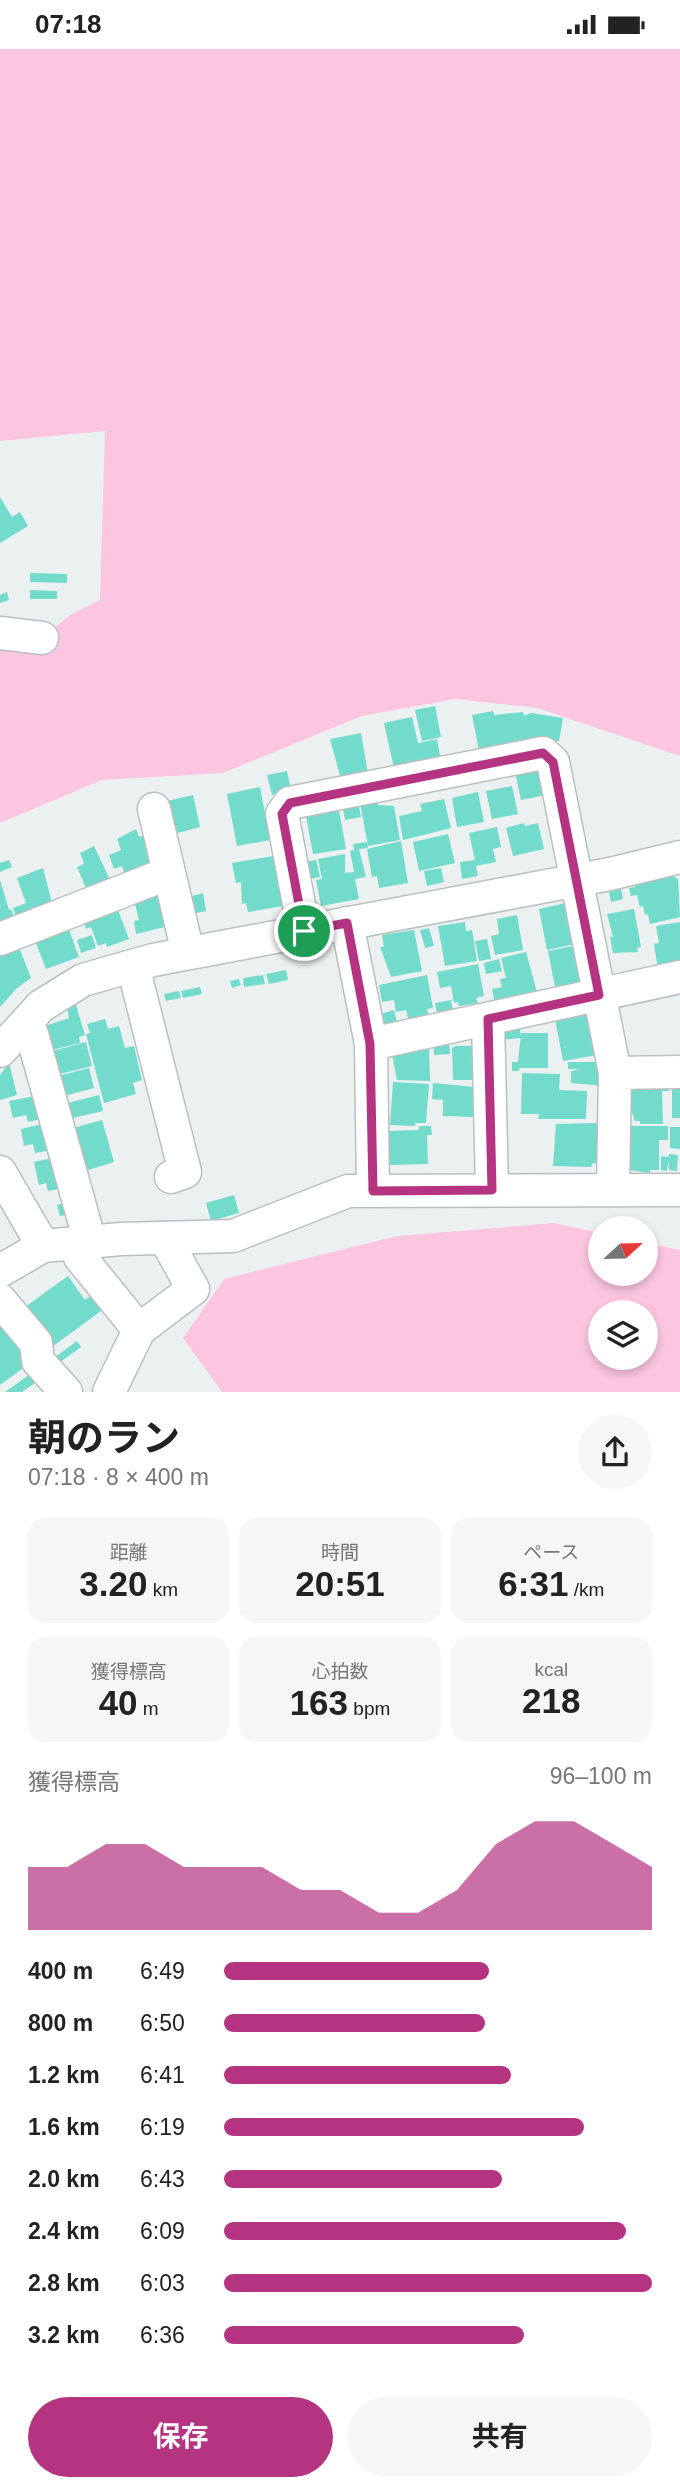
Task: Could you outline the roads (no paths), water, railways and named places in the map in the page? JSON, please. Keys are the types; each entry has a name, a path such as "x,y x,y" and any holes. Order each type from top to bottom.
{"street":[{"path":"0,633 42,638"},
{"path":"304,931 282,814 290,803 543,753 553,762 615,1073 613,1190"},
{"path":"154,809 188,953"},
{"path":"0,1051 41,1006 83,980 133,965 576,881 680,857"},
{"path":"0,939 169,873"},
{"path":"347,923 370,1044 373,1191"},
{"path":"133,965 185,1172 171,1177"},
{"path":"370,1044 680,977"},
{"path":"488,1019 492,1190"},
{"path":"23,1026 32,1034 82,1243 80,1257 139,1329"},
{"path":"615,1073 680,1072"},
{"path":"0,1172 43,1246"},
{"path":"0,1271 43,1246 233,1236 348,1191 680,1189"},
{"path":"109,1392 139,1329 193,1289 165,1238"},
{"path":"0,1300 36,1343 38,1361 66,1392"}]}
